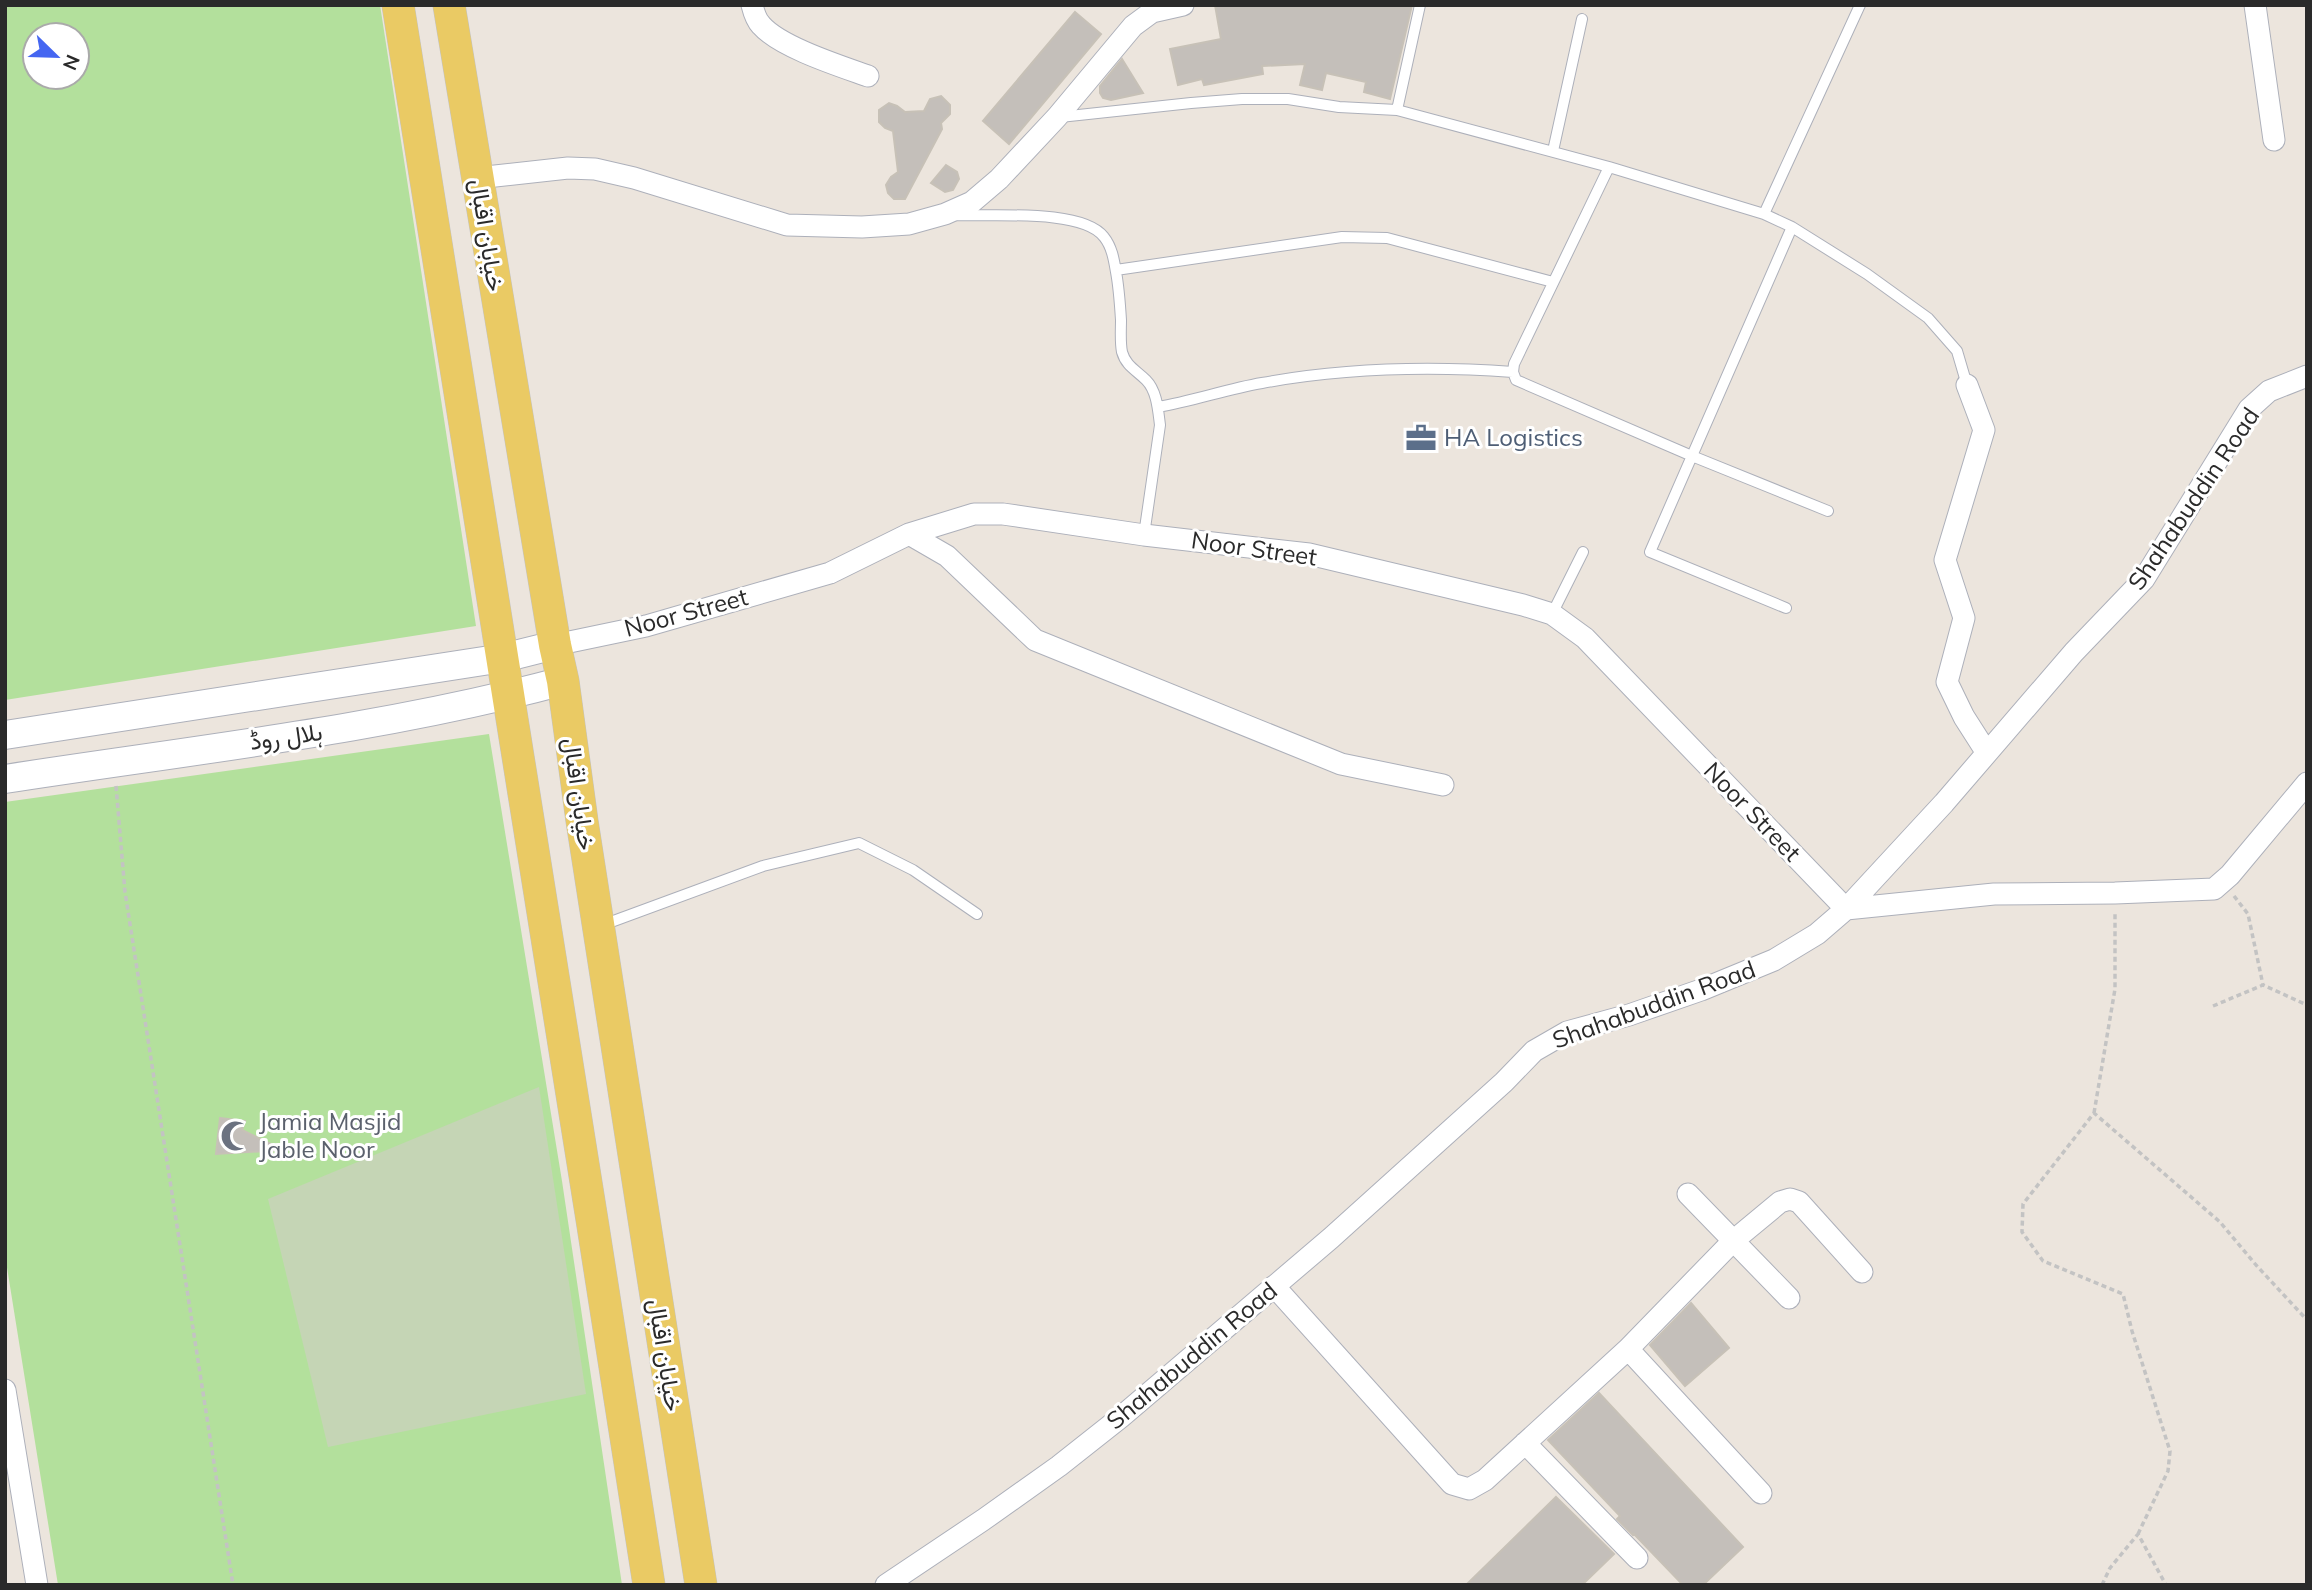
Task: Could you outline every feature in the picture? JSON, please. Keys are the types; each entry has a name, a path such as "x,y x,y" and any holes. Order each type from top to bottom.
{"main road":[{"name":"خیابان اقبال","path":"398,5 649,1585"},
{"name":"خیابان اقبال","path":"449,5 555,645 564,681 582,821 701,1585"},
{"path":"428,186 477,178"},
{"path":"548,936 598,926"}],"street":[{"path":"752,5 760,24 774,37 868,76"},
{"path":"477,178 568,168 595,169 634,178 787,225 862,227 909,224 945,214 972,202 999,179 1057,117 1133,26 1152,12 1183,5"},
{"path":"2255,5 2274,140"},
{"name":"Shahabuddin Road","path":"886,1585 1059,1466 1121,1418 1331,1238 1504,1082 1534,1051 1567,1032 1665,1002 1774,960 1817,934 1846,909 2074,652 2144,579 2249,410 2269,391 2306,377"},
{"path":"1967,385 1984,430 1945,560 1964,618 1947,682 1964,717 1987,753"},
{"name":"Noor Street","path":"555,645 646,626 830,573 909,534 974,514 1003,514 1144,535 1309,554 1552,614 1584,638 1846,909"},
{"path":"909,534 947,556 1035,640 1341,764 1443,785"},
{"name":"ہلال روڈ","path":"5,735 503,658 555,645"},
{"name":"ہلال روڈ","path":"5,779 348,728 508,696 564,681"},
{"path":"1846,909 1994,894 2214,889 2223,883 2307,783"},
{"path":"1688,1194 1789,1298"},
{"path":"1274,1286 1452,1484 1469,1489 1485,1480 1628,1349 1733,1241 1780,1202 1790,1199 1800,1202 1862,1272"},
{"path":"1628,1349 1761,1493"},
{"path":"5,1390 37,1585"},
{"path":"1525,1443 1637,1558"}],"lane":[{"path":"1397,110 1420,5"},
{"path":"1764,214 1860,5"},
{"path":"1553,151 1582,19"},
{"path":"1057,117 1242,99 1288,99 1339,107 1397,110 1609,167 1764,214 1792,226 1867,274 1928,318 1957,351 1967,385"},
{"path":"1609,167 1514,364 1516,380 1828,511"},
{"path":"945,214 1054,217 1080,221 1093,227 1104,237 1112,252 1116,270 1122,350 1127,364 1146,379 1158,407 1158,449 1151,478 1144,535"},
{"path":"1786,608 1650,552 1792,226"},
{"path":"1116,270 1342,237 1387,238 1553,282"},
{"path":"1158,407 1262,383 1343,373 1452,368 1513,372"},
{"path":"1552,614 1583,552"},
{"path":"598,926 763,866 859,843 913,870 977,914"}],"path":[{"path":"115,777 125,892 233,1585"},
{"path":"2223,883 2248,914 2263,985"},
{"path":"2102,1585 2110,1569 2138,1534 2168,1471 2170,1451 2123,1294 2043,1261 2022,1232 2023,1204 2094,1113 2115,989 2115,893"},
{"path":"2213,1006 2263,985 2307,1005"},
{"path":"2094,1113 2220,1222 2307,1320"},
{"path":"2138,1534 2166,1585"}],"green space":[{"path":"5,5 380,5 476,626 5,700"},
{"path":"489,734 562,1181 622,1585 58,1585 5,1255 5,802"},
{"path":"539,1087 586,1394 328,1447 268,1199"}],"building":[{"path":"1215,5 1412,5 1390,99 1364,92 1366,82 1326,73 1322,90 1300,85 1305,64 1262,66 1263,74 1204,85 1202,79 1178,85 1170,49 1221,39"},
{"path":"1075,12 1101,34 1009,144 983,121"},
{"path":"1122,59 1143,93 1111,100 1103,98 1100,86"},
{"path":"941,96 950,105 950,114 941,123 942,129 905,199 894,199 888,193 886,185 898,172 893,131 879,122 879,110 889,103 905,112 924,111 930,99"},
{"path":"946,165 957,172 959,179 953,190 945,192 931,183"},
{"name":"Jamia Masjid Jable Noor","path":"220,1118 245,1121 242,1130 283,1150 216,1154"},
{"path":"1691,1303 1729,1348 1685,1386 1650,1345"},
{"path":"1599,1393 1743,1547 1703,1585 1683,1585 1617,1519 1620,1516 1548,1440"},
{"path":"1556,1497 1614,1554 1582,1585 1466,1585"}],"place":[{"name":"HA Logistics","path":"1421,438"},
{"name":"Jamia Masjid Jable Noor","path":"236,1136"}]}
